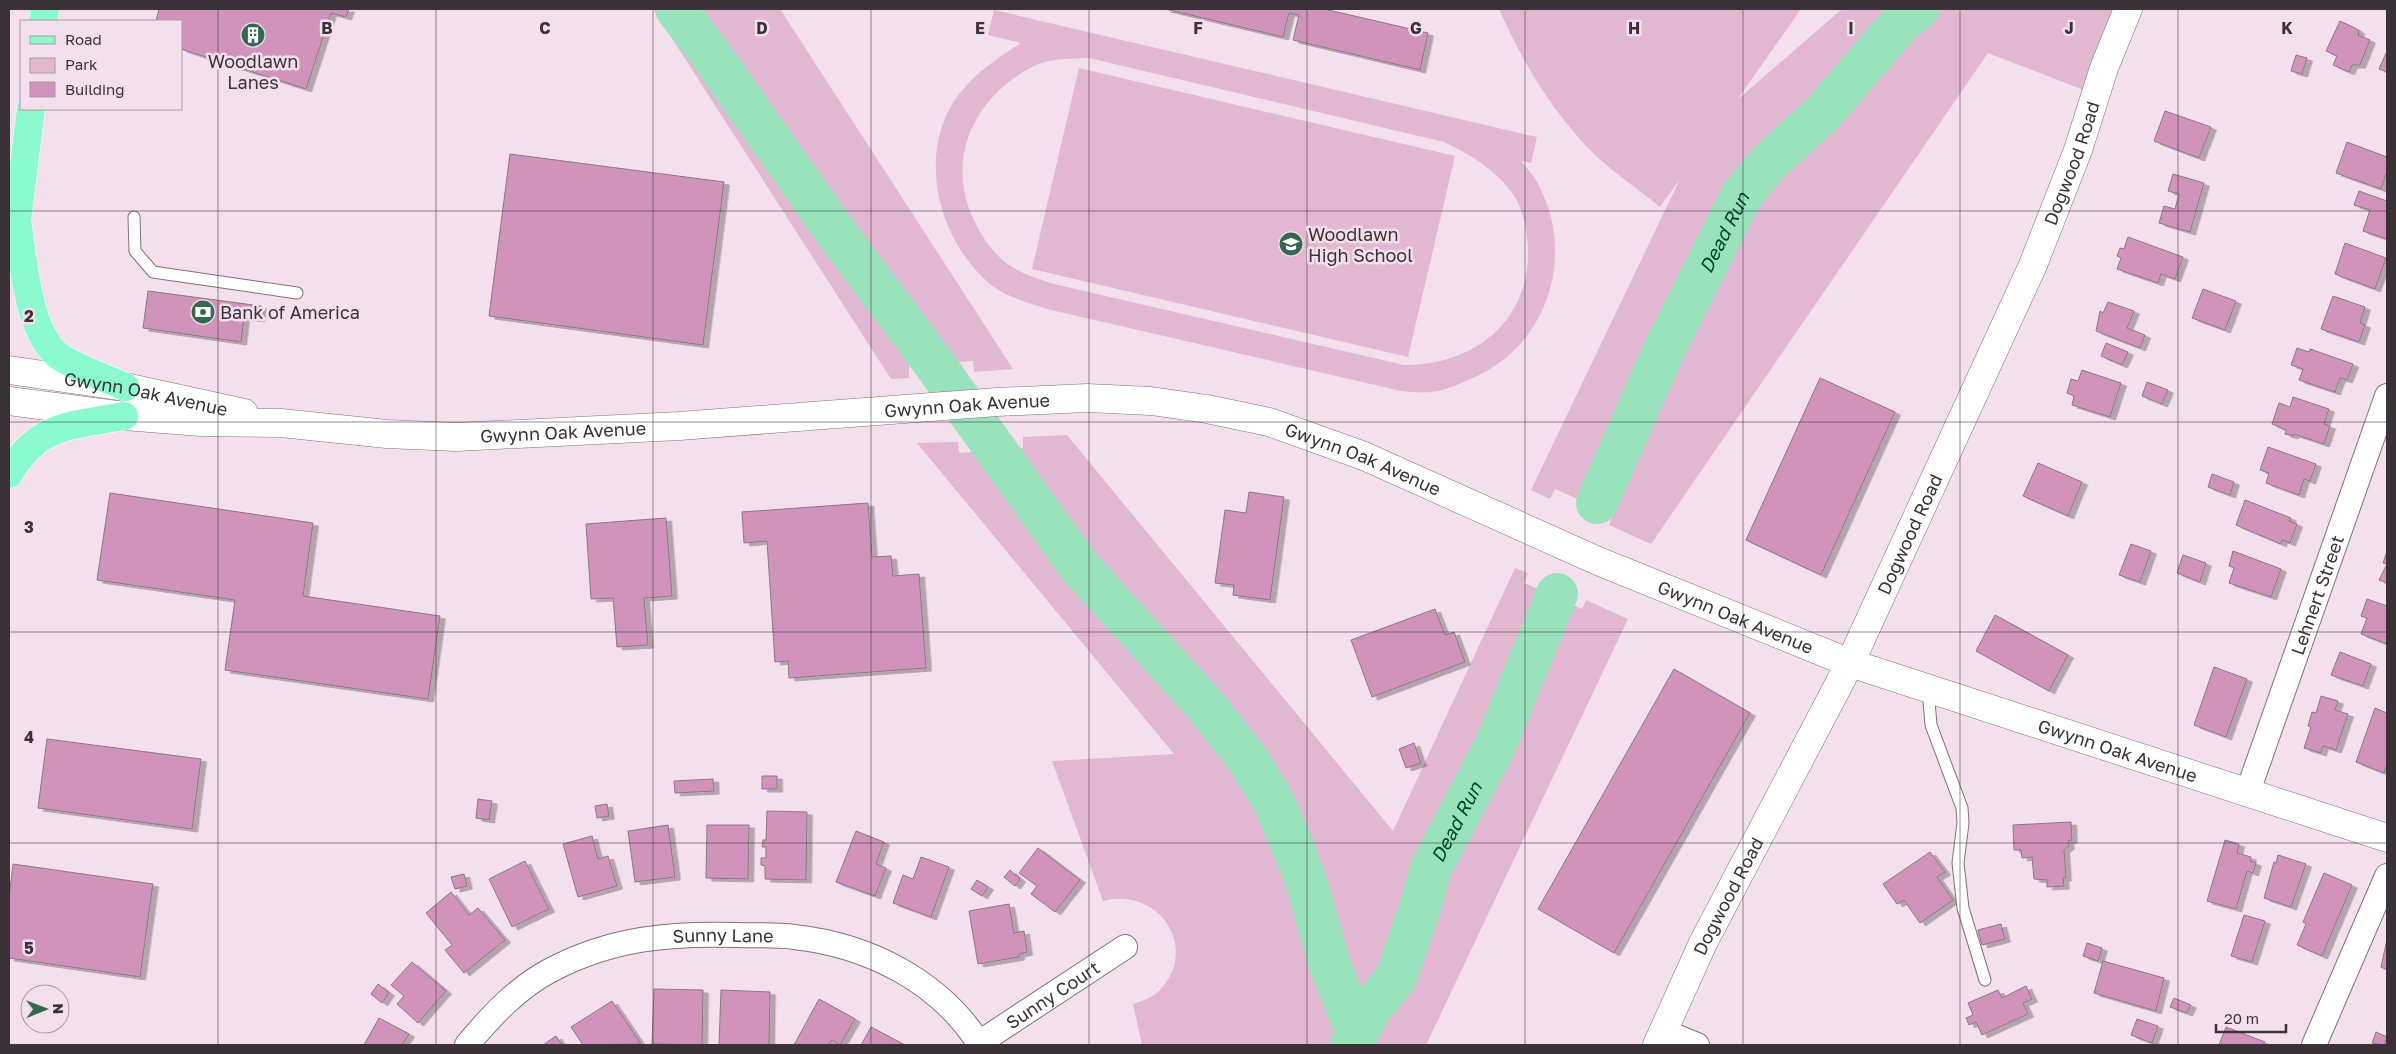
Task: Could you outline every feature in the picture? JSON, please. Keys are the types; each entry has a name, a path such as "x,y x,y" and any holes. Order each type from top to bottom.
{"main road":[{"path":"9,282 31,110"},
{"path":"17,219 33,315 41,333 60,358 125,387"},
{"path":"9,474 23,451 36,439 54,430 124,416"}],"street":[{"name":"Dogwood Road","path":"1660,1038 1715,918 1850,663 2034,265 2078,150 2104,68 2128,9"},
{"name":"Gwynn Oak Avenue","path":"9,370 125,387 204,402 281,423"},
{"name":"Lehnert Street","path":"2247,794 2387,396"},
{"name":"Gwynn Oak Avenue","path":"9,401 124,416 201,422 281,423 387,434 456,436 679,426 997,402 1087,398 1151,401 1207,409 1269,422 1364,456 1598,561 1850,663 2247,794 2387,838"},
{"path":"2314,1045 2387,876"},
{"name":"Sunny Lane","path":"467,1045 511,996 550,971 588,953 638,939 686,934 794,936 851,947 890,964 924,984 951,1009 980,1044"},
{"name":"Sunny Court","path":"980,1044 1125,947"},
{"path":"1660,1038 1697,1045"}],"lane":[{"path":"134,217 136,251 153,272 297,293"},
{"path":"1928,689 1931,725 1962,808 1963,823 1958,863 1963,908 1985,980"}],"green space":[{"path":"653,9 780,9 1013,369 974,372 973,361 909,365 909,378 891,379"},
{"path":"1499,9 1801,9 1737,100 1842,9 2124,9 2094,94 1988,53 1651,544 1609,525 1613,515 1555,489 1550,499 1531,490 1680,179 1660,207 1594,154 1565,121 1540,86 1518,49"},
{"path":"994,10 1537,137 1531,163 1521,161 1534,176 1549,209 1554,236 1555,264 1549,292 1539,317 1524,340 1503,360 1479,375 1444,389 1432,392 1416,392 1401,391 1047,309 1004,293 991,285 974,268 959,248 948,226 940,202 936,178 936,153 941,129 951,106 974,78 991,63 1021,43 988,35","holes":["1089,58 1444,142 1464,152 1490,170 1513,194 1522,213 1527,234 1526,274 1519,298 1508,318 1493,334 1475,347 1453,357 1430,363 1404,365 1054,284 1025,274 1003,260 992,249 979,230 972,216 965,193 962,170 965,148 972,128 983,109 998,92 1015,77 1036,65 1049,61 1069,59"]},
{"path":"1079,68 1455,156 1408,357 1032,269"},
{"path":"1067,435 1393,831 1515,568 1528,573 1524,583 1582,609 1586,600 1628,619 1426,1045 1142,1045 1133,1004 1158,992 1170,975 1176,958 1175,941 1168,925 1157,912 1142,903 1123,899 1103,901 1052,761 1174,754 917,443 958,442 959,453 1023,448 1023,437"}],"building":[{"name":"Woodlawn Lanes","path":"159,9 349,9 346,17 331,13 306,89 182,49 182,20 156,20"},
{"path":"1165,9 1324,9 1428,33 1420,70 1293,40 1299,15 1289,13 1283,37"},
{"path":"2340,21 2359,31 2358,35 2370,40 2360,65 2352,65 2349,72 2333,65 2337,56 2326,51"},
{"path":"2387,51 2387,72 2379,69"},
{"path":"2296,55 2307,58 2302,74 2291,71"},
{"path":"2165,111 2211,127 2199,158 2154,141"},
{"path":"2347,142 2387,157 2387,171 2381,189 2336,173"},
{"path":"510,154 724,182 703,345 489,316"},
{"path":"2173,174 2204,183 2190,232 2159,223 2164,206 2175,209 2179,194 2168,191"},
{"path":"2359,191 2387,201 2387,239 2363,231 2370,210 2354,205"},
{"path":"2128,237 2183,257 2175,279 2161,274 2158,283 2117,269 2121,258 2117,256 2120,248 2124,249"},
{"path":"2345,243 2386,258 2375,289 2335,274"},
{"path":"2203,289 2236,301 2225,330 2192,318"},
{"name":"Bank of America","path":"148,291 261,306 259,319 244,317 241,342 143,328"},
{"path":"2333,296 2365,307 2360,323 2365,325 2359,342 2321,329"},
{"path":"2108,302 2134,311 2127,328 2145,335 2140,348 2096,331 2100,311 2103,313"},
{"path":"2106,343 2128,352 2122,365 2101,356"},
{"path":"2297,348 2309,352 2310,349 2353,364 2347,380 2340,378 2335,392 2299,380 2303,369 2291,365"},
{"path":"2082,370 2121,383 2110,417 2072,405 2074,396 2067,393 2071,379 2078,381"},
{"path":"1820,378 1895,412 1821,575 1746,540"},
{"path":"2147,382 2168,390 2162,404 2142,396"},
{"path":"2293,397 2329,409 2324,424 2330,426 2324,444 2294,434 2293,436 2285,434 2286,430 2272,424 2279,403 2290,407"},
{"path":"2268,447 2316,464 2310,481 2304,479 2299,495 2266,483 2269,473 2260,470"},
{"path":"2038,463 2082,482 2068,516 2023,496"},
{"path":"2212,474 2234,482 2230,495 2208,487"},
{"path":"1249,492 1284,497 1270,600 1233,595 1234,585 1215,583 1225,510 1246,513"},
{"path":"110,493 313,523 303,596 440,616 428,699 225,670 235,600 97,580"},
{"path":"2245,500 2291,518 2289,521 2297,524 2290,543 2282,540 2281,544 2236,525"},
{"path":"868,503 872,557 891,556 893,576 919,574 926,668 789,678 788,661 775,662 767,541 744,543 742,512"},
{"path":"666,518 672,596 644,598 648,645 617,647 613,598 591,599 586,524"},
{"path":"2131,544 2151,551 2140,582 2119,575"},
{"path":"2233,551 2281,569 2271,597 2229,583 2234,568 2229,566"},
{"path":"2387,551 2387,564 2383,563"},
{"path":"2183,555 2206,563 2200,582 2177,573"},
{"path":"2387,564 2387,583 2379,580"},
{"path":"2367,599 2387,606 2387,644 2361,634 2367,618 2361,616"},
{"path":"1435,609 1445,635 1454,632 1465,662 1372,697 1351,640"},
{"path":"1995,615 2068,655 2049,691 1976,651"},
{"path":"2340,652 2371,664 2363,686 2331,675"},
{"path":"2214,667 2247,679 2226,737 2194,725"},
{"path":"1674,669 1750,713 1614,953 1538,909"},
{"path":"2321,696 2338,701 2335,710 2348,714 2336,750 2323,746 2321,753 2304,748 2311,727 2308,726 2312,712 2316,713"},
{"path":"2375,708 2387,713 2387,764 2384,773 2356,762"},
{"path":"47,739 201,759 192,829 38,808"},
{"path":"1414,743 1421,763 1406,768 1399,749"},
{"path":"762,776 777,776 777,789 762,789"},
{"path":"713,779 714,791 675,793 674,781"},
{"path":"478,799 492,801 489,820 476,818"},
{"path":"607,804 609,816 597,818 595,806"},
{"path":"767,811 807,812 806,880 765,879 765,866 761,865 761,858 766,858 766,847 762,847 763,840 766,840"},
{"path":"2071,822 2072,840 2068,841 2069,846 2064,850 2066,878 2063,878 2064,886 2047,887 2047,880 2034,879 2032,857 2022,858 2021,850 2014,850 2013,825"},
{"path":"668,825 675,877 635,882 628,831"},
{"path":"707,825 749,825 748,879 706,878"},
{"path":"856,831 884,842 876,864 886,868 875,896 836,882"},
{"path":"592,836 598,859 608,856 617,886 578,897 563,844"},
{"path":"2225,840 2239,844 2237,853 2251,857 2250,861 2256,863 2253,873 2247,871 2236,909 2207,901"},
{"path":"1038,848 1080,880 1055,912 1031,894 1037,886 1019,873"},
{"path":"1930,852 1945,872 1937,877 1953,900 1920,923 1904,900 1897,904 1883,884"},
{"path":"2278,855 2306,864 2291,907 2264,898 2274,862 2276,863"},
{"path":"921,857 949,867 931,917 893,903 903,875 913,879"},
{"path":"525,861 549,909 512,927 489,879"},
{"path":"13,864 153,884 140,977 9,958 9,898"},
{"path":"1010,870 1020,879 1015,886 1004,877"},
{"path":"2324,873 2352,885 2322,956 2297,945 2306,924 2303,922"},
{"path":"464,874 467,886 455,889 451,877"},
{"path":"977,880 988,887 982,896 971,889"},
{"path":"451,892 469,915 478,908 505,940 464,973 445,950 452,945 426,913"},
{"path":"1009,904 1014,933 1024,931 1027,952 1019,954 1019,957 978,964 969,911"},
{"path":"2244,915 2265,921 2252,962 2231,956"},
{"path":"2001,924 2005,939 1982,945 1978,930"},
{"path":"2387,939 2387,970 2381,967"},
{"path":"2087,943 2102,948 2098,961 2083,956"},
{"path":"2103,961 2164,978 2156,1011 2094,993"},
{"path":"412,962 446,991 418,1023 397,1004 404,996 391,985"},
{"path":"378,984 389,993 382,1003 371,994"},
{"path":"2026,986 2032,999 2023,1003 2028,1014 1982,1035 1976,1022 1969,1025 1966,1018 1973,1015 1968,1003 1998,990 2002,998"},
{"path":"654,989 703,990 702,1045 652,1044"},
{"path":"721,990 770,992 769,1045 719,1045"},
{"path":"2174,998 2191,1005 2187,1013 2170,1007"},
{"path":"819,999 855,1019 840,1045 832,1040 828,1045 794,1045"},
{"path":"612,1001 641,1044 583,1045 571,1027"},
{"path":"379,1018 409,1034 402,1045 364,1045"},
{"path":"2137,1019 2158,1026 2152,1043 2131,1035"},
{"path":"871,1027 905,1045 861,1045"},
{"path":"2226,1027 2265,1042 2263,1045 2219,1045"},
{"path":"2376,1032 2387,1037 2384,1045 2372,1043"},
{"path":"556,1036 562,1045 543,1045"}],"waterway":[{"path":"676,9 1078,565 1206,706 1248,760 1274,802 1296,854 1309,890 1329,963 1357,1033"},
{"name":"Dead Run","path":"1597,503 1663,352 1742,195 1768,163 1823,113 1903,20 1918,9"},
{"name":"Dead Run","path":"1351,1045 1371,1008 1396,978 1420,908 1431,868 1495,746 1557,594"}],"place":[{"name":"Woodlawn Lanes","path":"253,35"},
{"name":"Woodlawn High School","path":"1291,244"},
{"name":"Bank of America","path":"203,312"}]}
